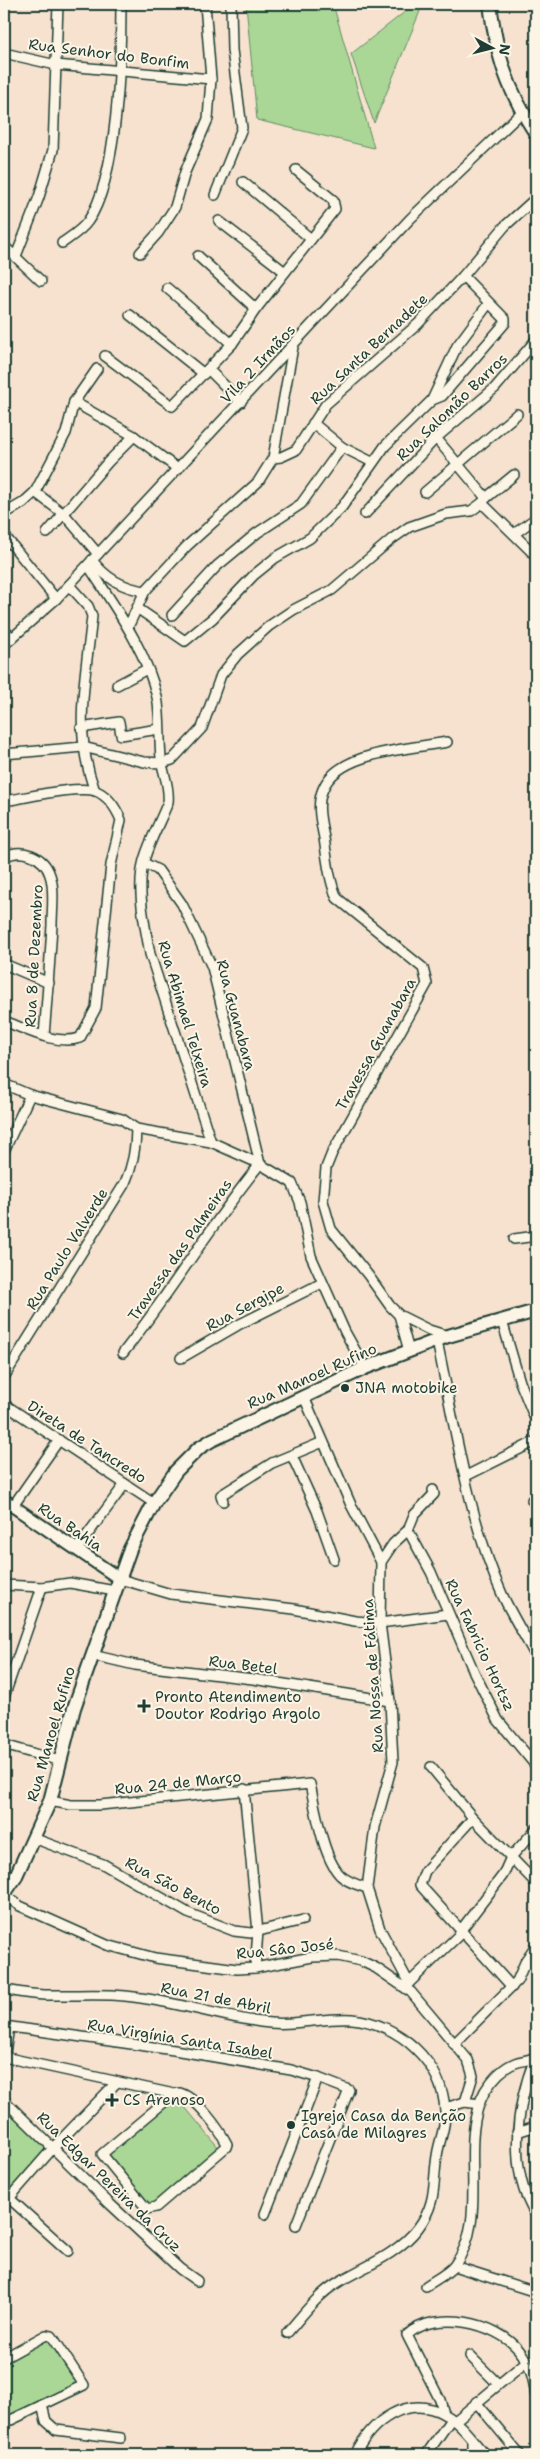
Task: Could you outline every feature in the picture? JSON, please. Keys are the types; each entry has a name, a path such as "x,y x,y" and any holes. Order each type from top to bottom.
{"main road":[{"path":"490,4 505,78 522,112 536,134"},
{"name":"Rua Manoel Rufino","path":"4,1895 15,1878 50,1801 74,1708 130,1549 154,1503 176,1471 199,1448 223,1434 365,1368 442,1339 536,1311"}],"street":[{"path":"16,256 39,197 53,150 58,4"},
{"path":"62,243 76,233 88,220 102,190 107,173 119,70 121,4"},
{"path":"140,253 158,233 174,207 185,172 208,120 211,80 205,4"},
{"path":"215,195 242,128 232,50 230,4"},
{"name":"Rua Senhor do Bonfim","path":"4,53 56,65 211,80"},
{"name":"Vila 2 Irmãos","path":"4,645 56,599 242,402 410,219 522,112"},
{"path":"105,356 172,406 232,344 284,272 336,207 333,200 296,170"},
{"path":"243,182 312,239"},
{"name":"Rua Santa Bernadete","path":"272,458 281,457 296,450 334,396 418,324 463,276 505,226 536,198"},
{"path":"219,221 284,272"},
{"path":"4,246 41,281"},
{"path":"198,256 256,309"},
{"path":"137,608 185,641 213,618 232,596 276,558 310,538 342,507 372,462 400,430 432,400 442,396 504,327 505,319 463,276"},
{"path":"166,288 232,344"},
{"path":"432,400 457,346 489,304"},
{"path":"130,315 206,372 242,402"},
{"name":"Rua Salomão Barros","path":"365,514 436,438 495,388 536,340"},
{"path":"128,627 145,591 187,546 258,482 272,458 293,347"},
{"path":"4,514 23,503 35,492 66,433 74,402 97,369"},
{"path":"74,402 134,436 178,469"},
{"path":"425,492 458,466 517,414"},
{"path":"314,422 342,447 372,462"},
{"path":"47,533 65,515 86,486 134,436"},
{"path":"436,438 484,500 536,556"},
{"path":"172,615 217,566 257,533 301,504 342,447"},
{"path":"4,754 83,747 144,762 162,763 172,760 202,728 221,675 238,654 268,626 293,610 332,590 409,527 446,514 471,511 514,475"},
{"path":"35,492 65,515 98,569 120,584 145,591"},
{"path":"514,534 536,518"},
{"path":"4,535 56,599"},
{"path":"93,560 128,627 158,698 162,763 168,782 168,802 144,863"},
{"path":"69,585 88,606 92,616 81,728 83,747 95,791"},
{"path":"4,630 13,637"},
{"path":"117,685 147,669"},
{"path":"81,728 119,722 121,735 159,729"},
{"name":"Travessa Guanabara","path":"442,1339 429,1330 399,1315 390,1306 331,1229 323,1201 324,1184 332,1153 427,984 427,975 423,968 337,898 319,813 320,802 328,778 336,770 347,764 372,756 447,742"},
{"path":"4,801 71,790 95,791 112,804 121,820 111,865 96,1008 80,1038 66,1040 44,1036 4,1021"},
{"name":"Rua 8 de Dezembro","path":"4,857 10,854 24,853 37,857 45,864 51,877 49,983 44,1036"},
{"name":"Rua Abimael Telxeira","path":"144,863 143,908 150,954 211,1142"},
{"name":"Rua Guanabara","path":"144,863 158,870 182,904 212,968 260,1164"},
{"path":"4,964 49,983"},
{"path":"4,1084 30,1095 122,1119 136,1129 211,1142 286,1178 297,1191 306,1238 322,1283 365,1368"},
{"path":"4,1151 30,1095"},
{"name":"Rua Paulo Valverde","path":"4,1377 125,1183 133,1163 136,1129"},
{"name":"Travessa das Palmeiras","path":"123,1353 157,1310 244,1184 260,1164"},
{"path":"514,1239 536,1236"},
{"name":"Rua Sergipe","path":"181,1358 238,1324 322,1283"},
{"name":"Travessa Guanabara","path":"399,1315 409,1351"},
{"path":"502,1321 520,1382 536,1421"},
{"path":"442,1339 466,1476 486,1552 502,1593 536,1657"},
{"name":"Rua Nossa de Fátima","path":"304,1397 351,1505 380,1562 380,1623 390,1701 393,1762 375,1827 367,1888 380,1929 408,1985"},
{"name":"Direta de Tancredo","path":"4,1404 154,1503"},
{"path":"8,1503 59,1440"},
{"path":"466,1476 536,1441"},
{"path":"222,1501 221,1495 255,1472 323,1442"},
{"path":"292,1456 317,1511 334,1559"},
{"path":"76,1550 125,1484"},
{"path":"380,1562 393,1544 408,1530 412,1517 434,1494 433,1490"},
{"name":"Rua Bahia","path":"8,1503 120,1579"},
{"name":"Rua Fabricio Hortsz","path":"408,1530 431,1572 448,1614 498,1720 536,1766"},
{"path":"120,1579 171,1594 294,1609 355,1621 380,1623 448,1614"},
{"path":"4,1585 42,1587 70,1583 116,1591"},
{"path":"4,1697 7,1675 42,1587"},
{"name":"Rua Betel","path":"92,1655 135,1665 262,1680 390,1701"},
{"path":"4,1745 60,1761"},
{"path":"432,1767 473,1818 536,1883"},
{"name":"Rua 24 de Março","path":"50,1801 71,1805 100,1805 244,1789 310,1784 322,1836 335,1869 347,1880 367,1888"},
{"path":"244,1789 258,1932 254,1968"},
{"path":"473,1818 425,1871 420,1881 423,1890 512,1987"},
{"path":"408,1985 461,1931 503,1875 511,1857 536,1829"},
{"name":"Rua São Bento","path":"32,1838 103,1864 188,1913 210,1923 243,1933 258,1932 304,1920"},
{"name":"Rua Sâo José","path":"4,1895 20,1906 107,1945 154,1958 237,1969 338,1956 361,1961 408,1985 468,2060 473,2069 472,2082 465,2102"},
{"path":"454,2044 512,1987 521,1974 526,1960 536,1946"},
{"path":"526,1960 536,1970"},
{"name":"Rua 21 de Abril","path":"4,1989 31,1995 100,1994 152,1999 262,2022 296,2024 349,2019 366,2021 398,2034 423,2056 438,2085 445,2108 443,2132 436,2157 436,2183 432,2202 419,2227 410,2238 383,2259 336,2284 317,2300 287,2333"},
{"path":"6,2027 4,2058 116,2083 174,2094 180,2093 189,2097 218,2129 227,2146 156,2207 148,2209 102,2154 174,2094"},
{"name":"Rua Virgínia Santa Isabel","path":"6,2027 174,2050 291,2070 349,2090 296,2225"},
{"path":"426,2286 454,2266 465,2244 472,2216 472,2168 479,2104 491,2083 504,2069 515,2063 535,2057"},
{"path":"535,2057 525,2084 518,2132 520,2172 524,2190 536,2215"},
{"path":"265,2214 318,2078"},
{"path":"68,2251 7,2201 54,2147 116,2083"},
{"name":"Rua Edgar Pereira da Cruz","path":"4,2100 131,2223 190,2278 197,2281"},
{"path":"445,2108 465,2102 479,2104"},
{"path":"518,2132 536,2126"},
{"path":"454,2266 536,2292"},
{"path":"485,2455 450,2418 407,2335 432,2323 445,2321 466,2323 503,2337 513,2343 527,2361 536,2397"},
{"path":"4,2358 46,2335 52,2336 84,2385 42,2405 5,2419"},
{"path":"470,2356 498,2384"},
{"path":"426,2455 450,2418 476,2402 527,2361"},
{"path":"476,2402 520,2455"},
{"path":"42,2405 46,2421 56,2430 120,2438"},
{"path":"355,2455 370,2432 392,2412 415,2407 450,2418"},
{"path":"472,2440 472,2455"}],"green space":[{"path":"246,4 333,4 374,148 257,120"},
{"path":"415,4 423,4 374,123 351,54"},
{"path":"174,2094 219,2148 147,2209 102,2154"},
{"path":"4,2107 49,2148 12,2191 4,2185"},
{"path":"49,2335 81,2383 6,2421 4,2417 4,2361"}],"place":[{"name":"JNA motobike","path":"345,1388"},
{"name":"Pronto Atendimento Doutor Rodrigo Argolo","path":"144,1706"},
{"name":"CS Arenoso","path":"112,2100"},
{"name":"Igreja Casa da Benção Casa de Milagres","path":"291,2125"}]}
